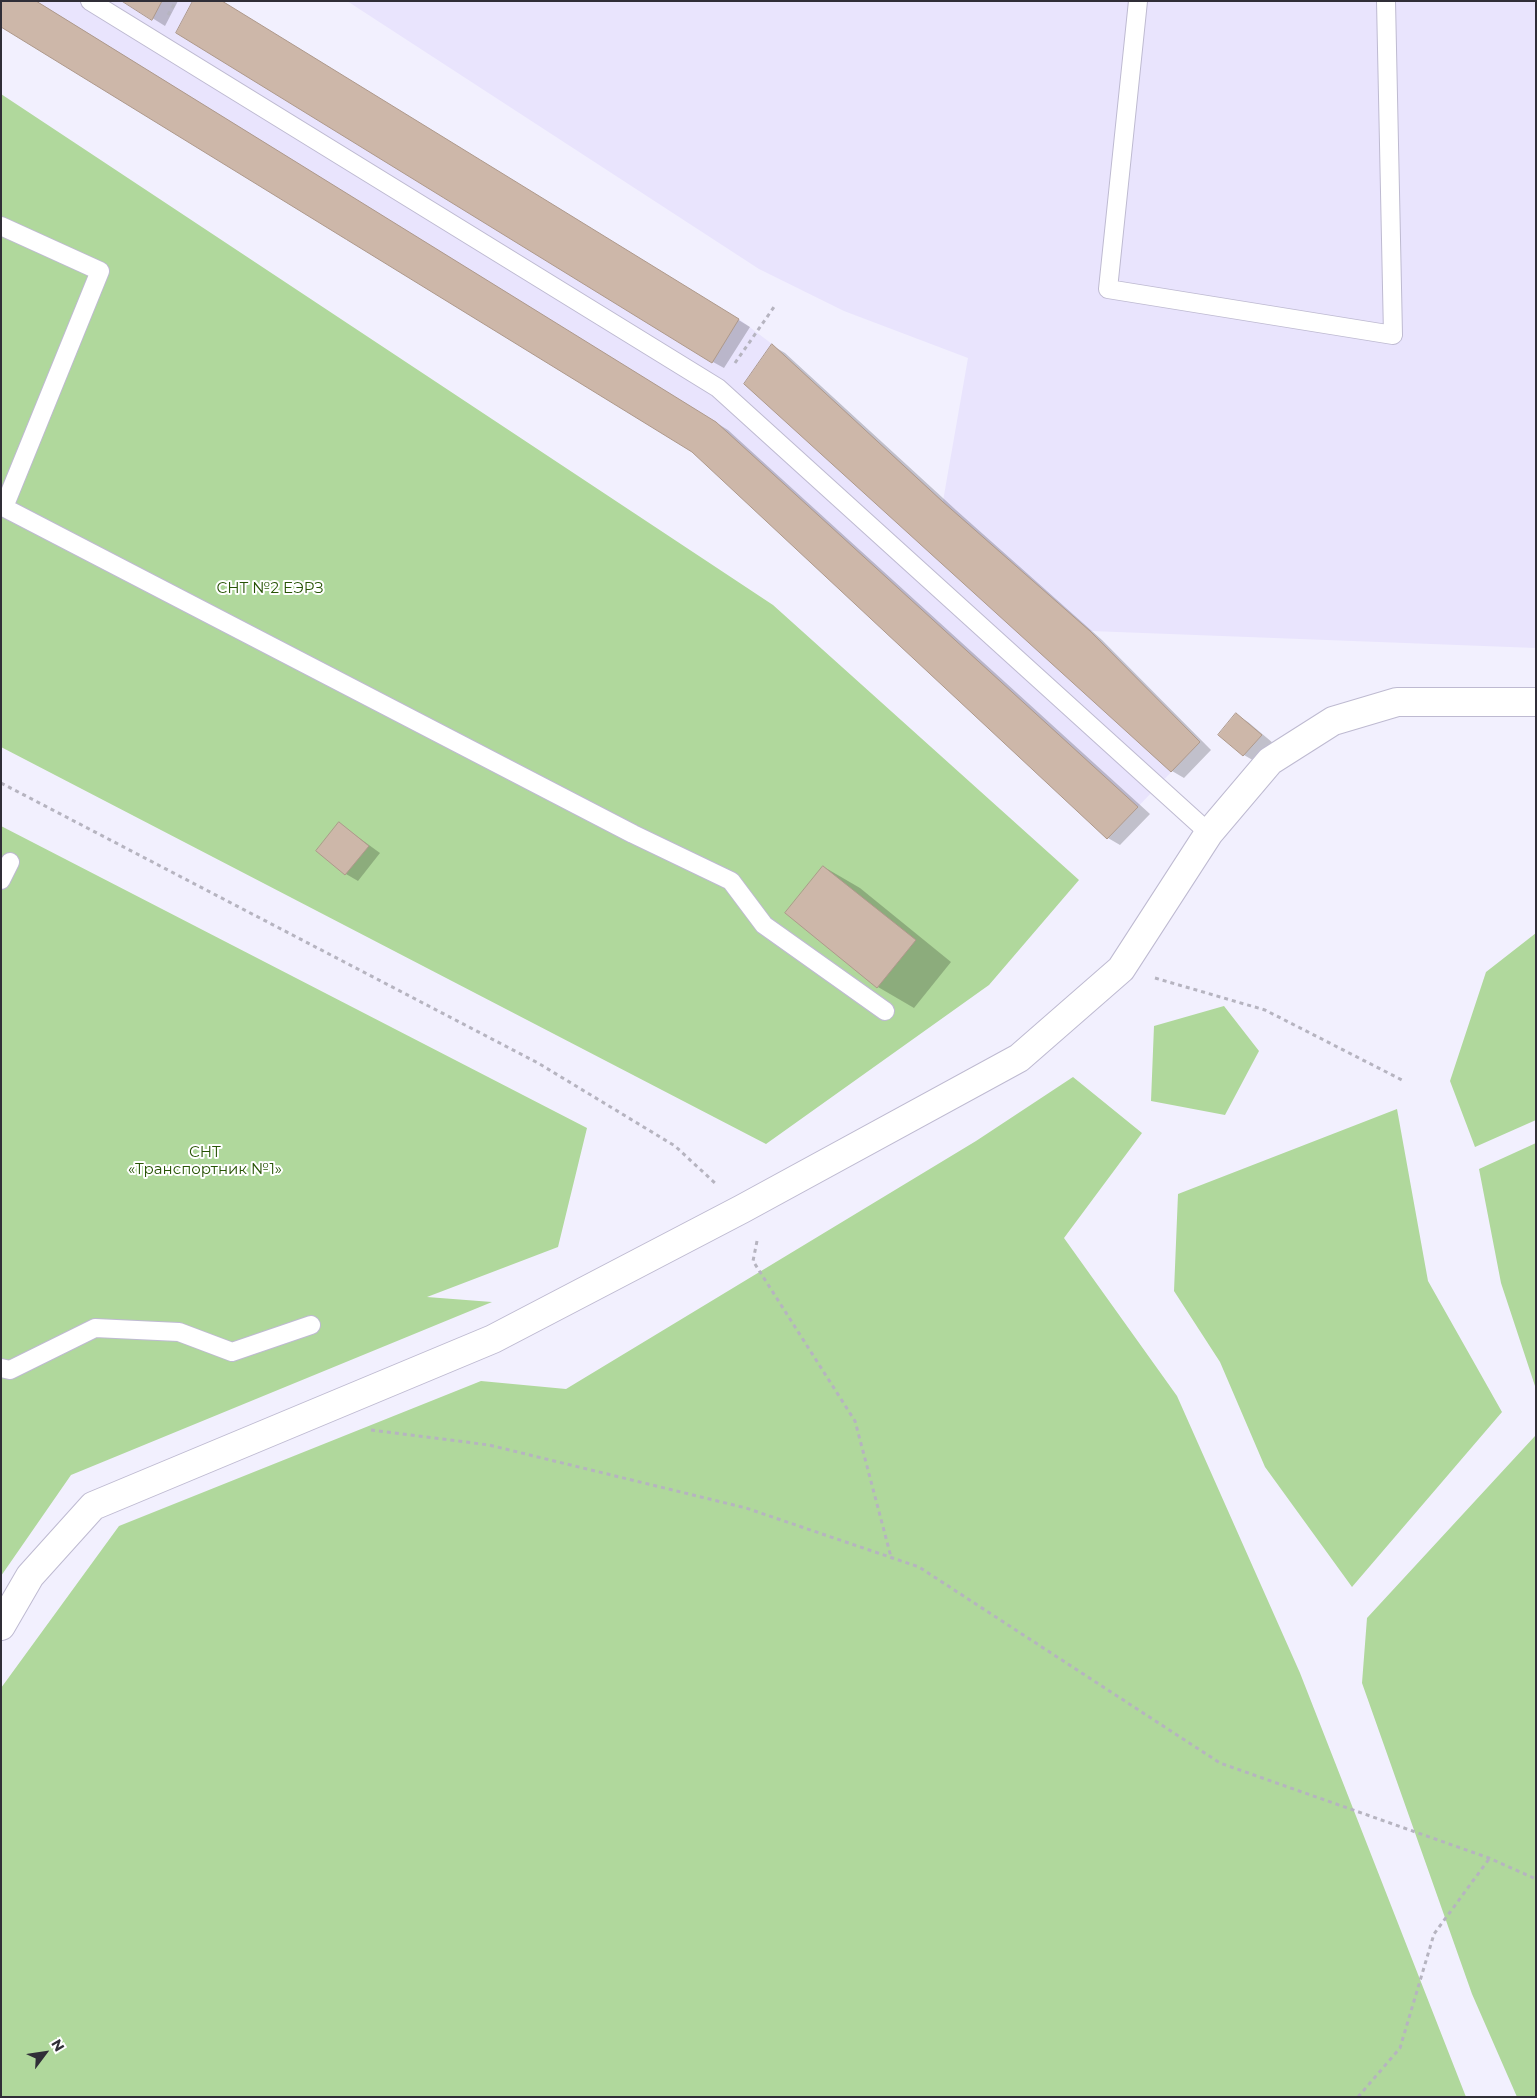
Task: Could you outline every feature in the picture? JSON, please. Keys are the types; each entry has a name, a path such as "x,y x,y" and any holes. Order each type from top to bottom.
{"street":[{"path":"1,1626 30,1576 93,1506 493,1339 742,1209 1019,1058 1121,969 1209,833 1270,761 1333,721 1397,702 1536,702"}],"lane":[{"path":"90,1 718,388 1209,833"},
{"path":"1138,1 1108,290 1393,335 1386,1"},
{"path":"1,226 100,271 2,506 633,834 731,881 764,925 885,1011"},
{"path":"1,880 10,862"},
{"path":"1,1368 10,1370 95,1328 179,1332 232,1352 311,1325"}],"path":[{"path":"718,388 774,308"},
{"path":"1,783 538,1063 675,1146 742,1209"},
{"path":"1121,969 1265,1010 1402,1080"},
{"path":"766,1196 753,1261 855,1421 891,1557"},
{"path":"365,1429 489,1445 746,1508 919,1567 1220,1764 1489,1858 1536,1879"},
{"path":"1358,2097 1400,2048 1434,1934 1489,1858"}],"shaded area":[{"path":"1,1 222,1 739,319 772,344 943,501 968,358 844,311 759,269 347,1 1536,1 1536,648 1091,631 1200,742 1107,839 692,452 1,27"}],"green space":[{"name":"СНТ №2 ЕЭРЗ","path":"1,94 773,605 1079,880 989,985 766,1144 1,747"},
{"name":"СНТ «Транспортник №1»","path":"1,826 587,1128 558,1247 427,1297 492,1302 71,1475 1,1576"},
{"path":"1536,933 1536,1120 1475,1147 1450,1081 1486,972"},
{"path":"1224,1006 1259,1051 1225,1115 1151,1101 1154,1026"},
{"path":"1073,1077 1142,1133 1064,1238 1177,1396 1300,1673 1466,2097 1,2097 1,1688 119,1526 481,1381 566,1389 976,1141"},
{"path":"1397,1109 1428,1281 1502,1412 1352,1587 1265,1467 1220,1362 1174,1291 1178,1194"},
{"path":"1536,1143 1536,1389 1501,1283 1479,1169"},
{"path":"1535,1436 1536,2097 1517,2097 1472,1994 1362,1683 1367,1618"}],"building":[{"path":"1,1 36,1 716,422 1138,807 1107,839 692,452 1,27"},
{"path":"122,1 162,1 152,20"},
{"path":"193,1 222,1 739,319 712,363 176,33"},
{"path":"772,344 943,502 1090,631 1200,742 1171,772 744,384"},
{"path":"1236,713 1262,735 1243,756 1218,735"},
{"path":"339,822 369,846 345,875 316,851"},
{"path":"823,866 916,940 877,988 785,913"}]}
